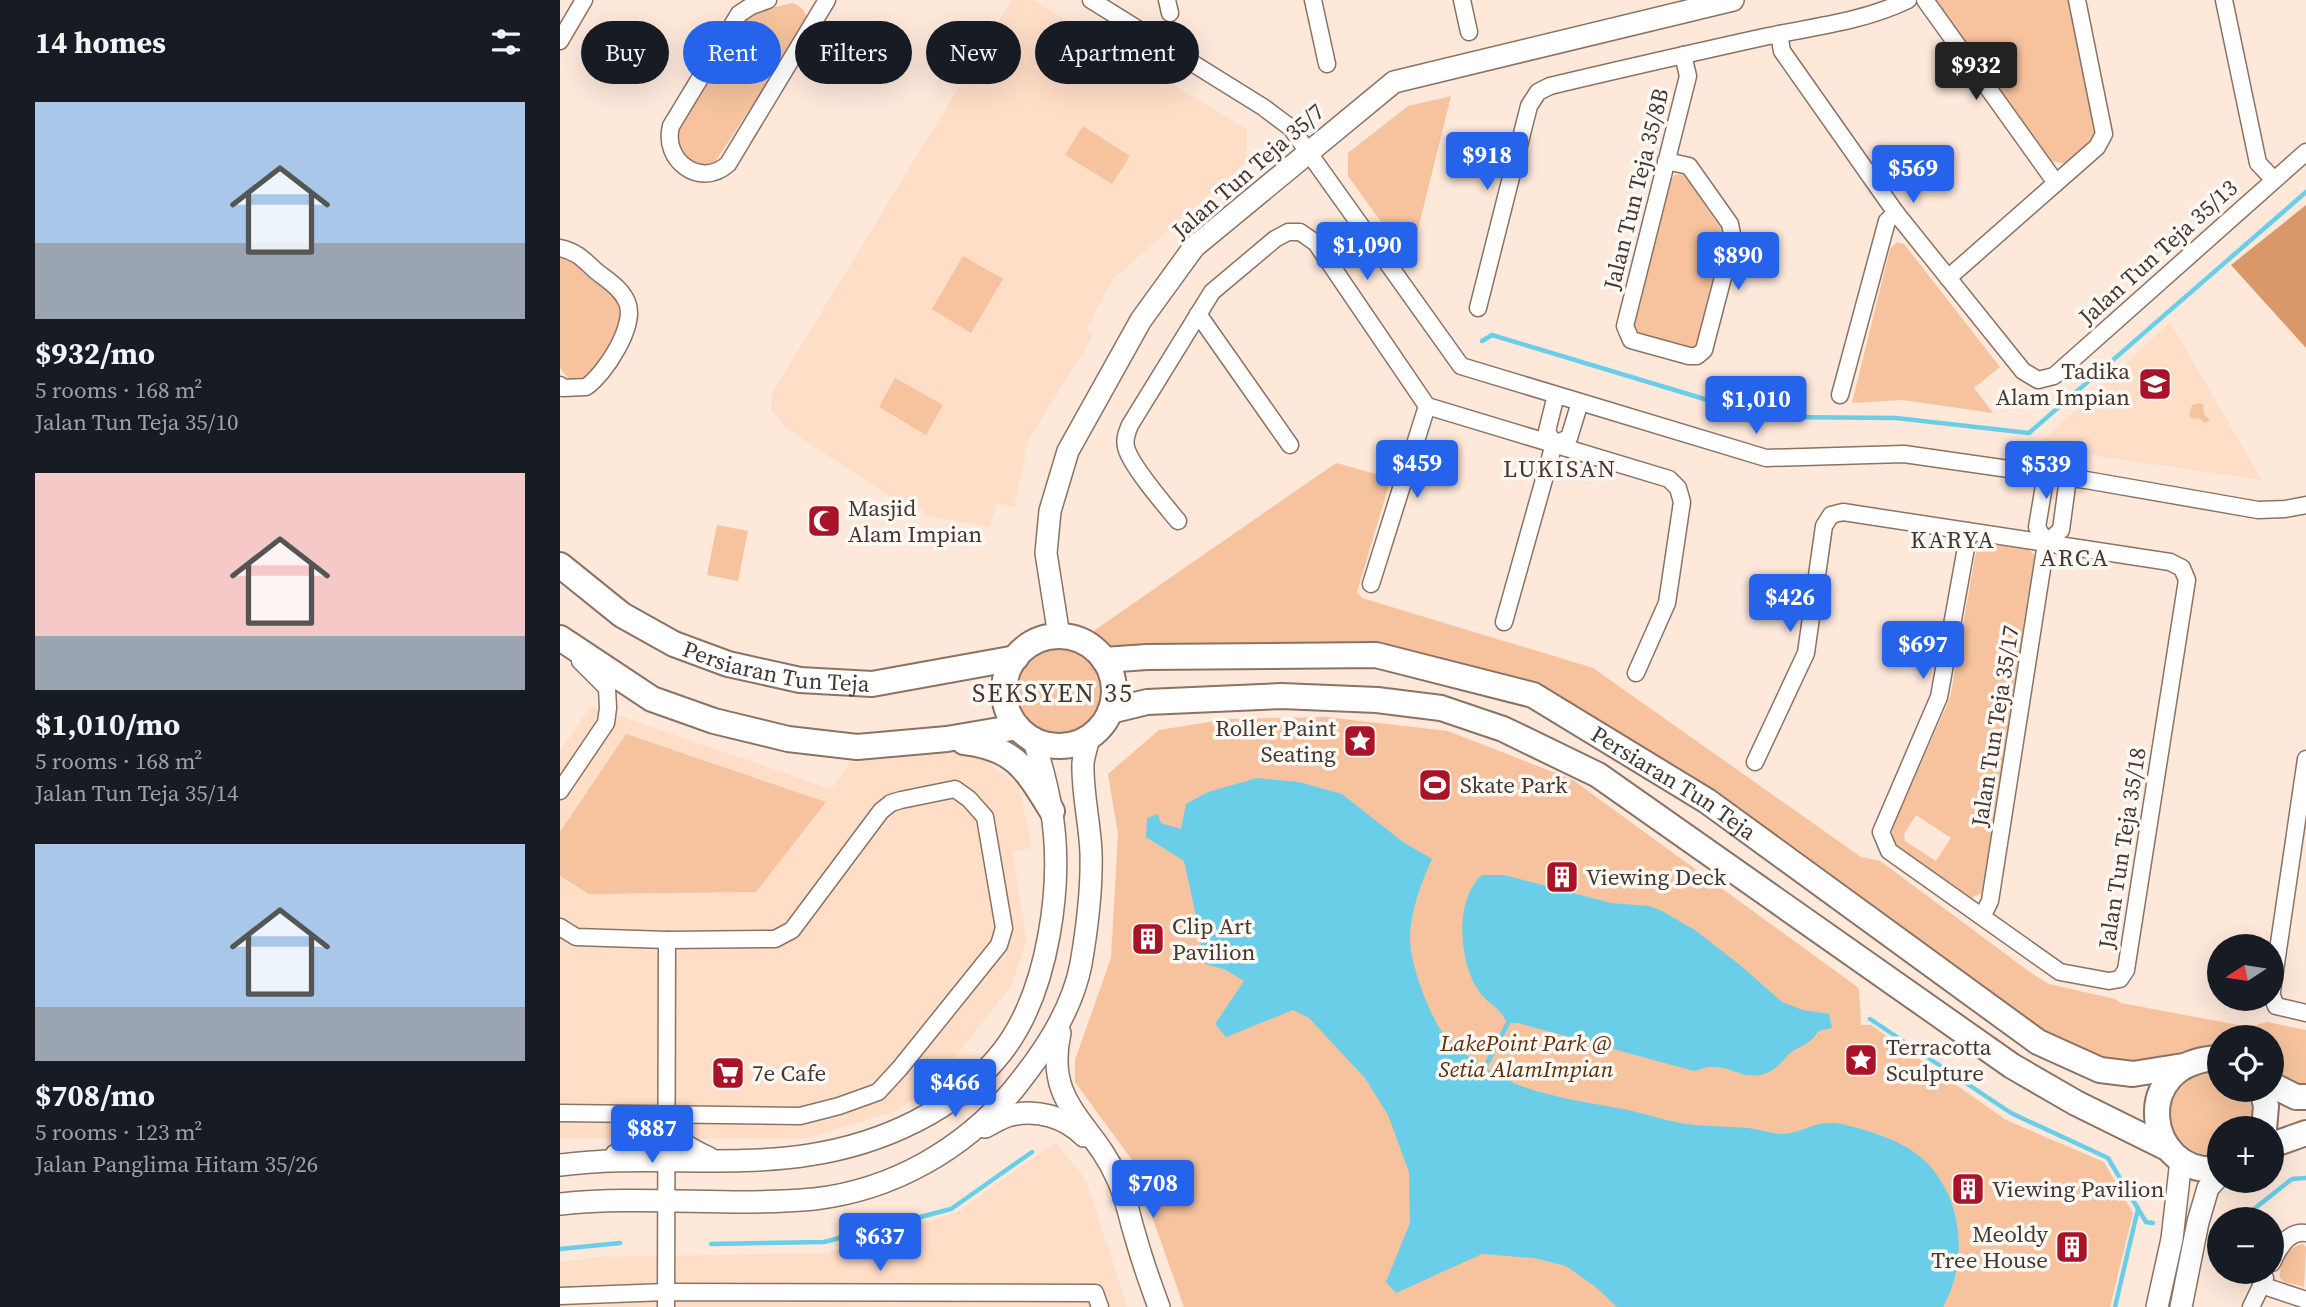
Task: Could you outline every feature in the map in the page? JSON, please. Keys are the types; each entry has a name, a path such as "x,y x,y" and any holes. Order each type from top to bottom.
{"main road":[{"name":"Jalan Tun Teja 35/7","path":"1059,636 1046,553 1050,511 1068,451 1141,320 1194,247 1394,82 1733,0"},
{"name":"Persiaran Tun Teja","path":"560,565 622,615 674,644 728,664 800,680 872,684 1016,658"},
{"path":"560,640 652,699 714,721 788,739 857,747 1026,734 1057,747 1074,745 1089,738 1101,726 1110,711 1114,694 1112,676 1104,660 1084,642 1059,636 1033,642 1022,650 1006,674 1003,691 1006,708 1026,734 1052,811 1055,886 1046,954 1029,1005 1002,1051 977,1078 931,1113 874,1140 837,1150 787,1158 601,1160 560,1166"},
{"name":"Persiaran Tun Teja","path":"1104,660 1376,654 1533,695 1707,801 2038,1042 2101,1070 2133,1074 2183,1066 2207,1059"},
{"name":"Persiaran Tun Teja","path":"1110,711 1147,702 1281,696 1363,699 1441,708 1503,729 1598,775 2012,1066 2076,1103 2202,1169 2207,1169"},
{"path":"1089,738 1083,762 1091,852 1090,890 1080,966 1055,1056 1064,1098 1117,1176 1145,1271 1159,1307"},
{"path":"947,739 986,744 1009,754 1031,777 1052,811"},
{"path":"968,1136 1004,1101 1038,1060 1066,1009"},
{"path":"2157,1307 2172,1239 2175,1154 2161,1136 2157,1104 2170,1076 2183,1066"},
{"path":"2284,1091 2296,1097 2306,1097"},
{"path":"560,1204 620,1199 769,1201 815,1199 846,1193 895,1179 1010,1115 1039,1113 1059,1119 1078,1130 1103,1154"},
{"path":"666,1117 669,1130 676,1138 689,1149 714,1160"},
{"path":"601,1160 642,1146 653,1138 666,1117"},
{"path":"2284,1140 2306,1133"},
{"path":"2181,1307 2207,1191"}],"street":[{"path":"560,41 584,0"},
{"path":"768,0 751,6 738,15 671,126 668,135 671,149 679,161 692,171 705,175 718,173 728,164 824,1"},
{"path":"1091,0 1263,107 1291,128 1461,366 1766,458 1904,454 2046,474 2258,510 2306,505"},
{"path":"1313,0 1327,64"},
{"path":"1462,0 1469,32"},
{"path":"1478,309 1529,106 1538,92 1550,86 1683,55 1868,16 1907,0"},
{"path":"1925,0 2056,183"},
{"path":"1780,34 1783,51 1896,213 1948,278 2097,147 2104,134 2077,0"},
{"path":"2224,0 2258,163 2273,180"},
{"name":"Jalan Tun Teja 35/8B","path":"1666,161 1689,166 1730,224 1733,239 1704,349 1697,356 1631,340 1625,327 1666,161 1688,76 1683,55"},
{"name":"Jalan Tun Teja 35/13","path":"1948,278 2023,371 2038,380 2054,376 2306,152"},
{"path":"1840,395 1887,221 1896,213"},
{"path":"1178,521 1132,460 1126,448 1130,425 1212,292 1275,239 1288,232 1300,232 1316,243 1427,406 1669,479 1678,488 1682,502 1667,603 1636,673"},
{"path":"560,248 573,251 621,291 628,305 628,319 621,339 602,372 586,387 563,388 560,385"},
{"path":"1198,314 1290,445"},
{"path":"1504,622 1554,444 1547,431 1556,395"},
{"path":"1554,444 1569,438 1580,402"},
{"path":"1371,584 1427,406"},
{"name":"Jalan Tun Teja 35/17","path":"1983,915 1990,901 2046,543 2037,527 2046,474"},
{"name":"Jalan Tun Teja 35/17","path":"2046,543 2061,530 2068,478"},
{"path":"1755,762 1806,653 1824,526 1831,515 1843,512 2046,543"},
{"name":"Jalan Tun Teja 35/18","path":"1969,531 1939,697 1881,832 1889,851 2060,972 2109,981 2120,979 2126,970 2187,580 2182,568 2170,562 2046,543"},
{"path":"560,640 607,688 608,708 606,723 560,791"},
{"path":"2282,934 2306,760"},
{"path":"560,927 576,937 775,939 788,933 881,811 891,803 955,789 969,799 985,817 1004,928 999,945 878,1092 800,1116 666,1117 560,1113"},
{"path":"666,1299 667,940"},
{"path":"2284,1003 2306,1013"},
{"path":"2284,1242 2295,1233 2304,1232"},
{"path":"2251,1307 2262,1284"},
{"path":"2274,1284 2306,1300"},
{"path":"560,1296 666,1299 1098,1300"}],"shaded area":[{"path":"1012,0 1033,0 1068,21 1035,21 1035,84 1172,84 1247,129 1247,161 1113,279 1086,329 1094,334 1028,441 1014,507 997,503 990,527 923,515 923,509 903,505 786,428 771,410 772,393 961,84 1021,84 1021,21 999,21"},
{"path":"2306,205 2306,348 2231,265"},
{"name":"Tadika Alam Impian","path":"2170,322 2262,480 2036,447"},
{"path":"591,706 831,789 851,762 971,750 1019,786 1032,848 1012,851 1027,940 1011,986 934,1084 897,1111 804,1139 560,1139 560,751"},
{"path":"1056,1142 1087,1182 1127,1307 560,1307 560,1262 597,1257 828,1253 957,1212"}],"green space":[{"path":"1936,0 2069,0 2096,135 2066,164 2051,161 1936,4"},
{"path":"792,3 804,11 806,21 795,21 795,41 781,62 781,21 743,21 756,12"},
{"path":"705,84 766,84 715,162 700,167 691,160 679,143 677,131"},
{"path":"1451,96 1410,262 1348,176 1348,153 1408,106"},
{"path":"1083,126 1130,156 1112,184 1065,155"},
{"path":"1676,174 1684,175 1723,236 1698,341 1694,347 1686,350 1636,334 1632,323 1671,179"},
{"path":"1897,242 1904,244 2000,367 1974,388 1993,413 1902,400 1852,403 1890,249"},
{"path":"560,256 594,279 611,295 620,309 615,333 604,354 593,371 581,380 568,378 560,368"},
{"path":"963,256 1003,279 971,333 932,309"},
{"path":"895,378 943,405 926,435 879,407"},
{"path":"2203,404 2204,414 2210,420 2205,423 2199,418 2193,419 2189,416 2192,405"},
{"path":"1336,463 1391,478 1357,592 1362,598 1593,668 1861,857 1880,861 2049,984 2115,999 2121,1003 2238,1025 2207,1025 2207,1050 2139,1063 2090,1057 2018,1013 1825,872 1693,780 1540,689 1458,663 1370,642 1110,651 1092,632"},
{"path":"717,525 748,531 738,581 707,575"},
{"path":"1987,541 2016,544 2029,549 2036,560 1987,886 1982,893 1971,898 1961,894 1896,846 1892,839 1893,827 1950,698 1979,545","holes":["1916,815 1951,838 1936,861 1905,841 1904,834"]},
{"path":"1059,649 1075,652 1089,661 1098,675 1101,691 1098,707 1089,721 1075,730 1059,733 1043,730 1029,721 1020,707 1017,691 1020,675 1029,661 1043,652"},
{"name":"LakePoint Park @ Setia AlamImpian","path":"1326,717 1448,731 1573,780 1856,986 1859,989 1861,1025 1871,1025 2006,1120 2104,1162 2133,1213 2110,1307 1184,1307 1132,1160 1075,1082 1075,1060 1111,958 1118,834 1108,774 1159,730 1228,719"},
{"path":"626,734 826,802 756,892 589,894 560,876 560,832"},
{"path":"2267,1022 2282,1025 2256,1025"},
{"path":"2284,1025 2306,1030 2306,1088 2284,1082"},
{"path":"2207,1072 2207,1102 2250,1102 2251,1105 2252,1116 2207,1116 2207,1154 2188,1148 2171,1126 2169,1112 2172,1098 2179,1086 2195,1074"},
{"path":"2303,1244 2306,1247 2304,1287 2284,1282 2284,1258"}],"water":[{"path":"1257,778 1299,782 1342,794 1403,842 1432,859 1412,916 1410,936 1417,975 1434,1019 1448,1039 1498,1075 1540,1092 1687,1124 1787,1134 1825,1123 1842,1124 1885,1137 1916,1153 1937,1175 1947,1192 1958,1230 1956,1270 1943,1307 1617,1307 1597,1288 1566,1266 1534,1258 1482,1254 1396,1293 1386,1282 1410,1223 1409,1172 1388,1115 1365,1078 1309,1018 1293,1010 1226,1037 1215,1024 1244,981 1226,970 1202,963 1200,934 1184,861 1146,837 1147,818 1158,814 1161,823 1181,829 1186,804 1208,792"},
{"path":"1482,875 1504,875 1611,903 1649,906 1662,911 1695,930 1782,1002 1803,1010 1829,1014 1832,1028 1818,1031 1811,1041 1793,1051 1773,1070 1753,1076 1718,1067 1694,1071 1518,1023 1507,1023 1501,1013 1481,994 1468,968 1464,951 1463,917 1467,900"}],"waterway":[{"path":"1482,341 1492,335 1764,417 1896,418 2029,433 2306,192"},
{"path":"1870,1019 2011,1113 2108,1158 2146,1222 2153,1223"},
{"path":"1484,1069 1509,1021"},
{"path":"711,1244 824,1242 951,1209 1032,1152"},
{"path":"2256,1207 2292,1179 2306,1178"},
{"path":"2115,1307 2138,1209"},
{"path":"560,1249 620,1243"}],"place":[{"name":"Tadika Alam Impian","path":"2155,384"},
{"name":"Masjid Alam Impian","path":"824,521"},
{"name":"Roller Paint Seating","path":"1360,741"},
{"name":"Skate Park","path":"1435,785"},
{"name":"Viewing Deck","path":"1562,877"},
{"name":"Clip Art Pavilion","path":"1148,939"},
{"name":"Terracotta Sculpture","path":"1861,1060"},
{"name":"7e Cafe","path":"728,1073"},
{"name":"Viewing Pavilion","path":"1968,1189"},
{"name":"Meoldy Tree House","path":"2072,1247"}],"district":[{"name":"LUKISAN","path":"1560,468"},
{"name":"KARYA","path":"1953,539"},
{"name":"ARCA","path":"2075,557"},
{"name":"SEKSYEN 35","path":"1053,693"}]}
